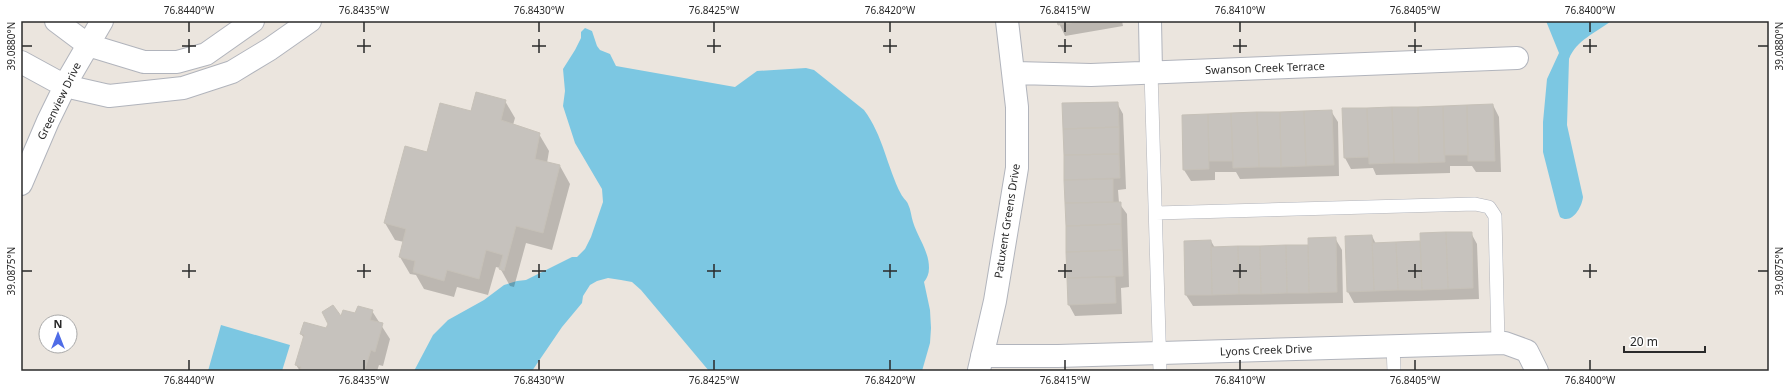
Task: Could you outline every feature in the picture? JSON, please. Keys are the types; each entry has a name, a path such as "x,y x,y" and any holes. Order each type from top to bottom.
{"street":[{"path":"56,21 88,45 144,62 177,62 206,54 253,21"},
{"name":"Greenview Drive","path":"21,184 65,86 102,21"},
{"path":"21,62 65,86 109,96 183,88 232,72 270,49 310,21"},
{"name":"Patuxent Greens Drive","path":"981,364 995,301 1017,168 1017,107 1007,21"},
{"path":"1150,21 1151,72"},
{"name":"Swanson Creek Terrace","path":"1013,73 1091,75 1517,58"},
{"name":"Lyons Creek Drive","path":"981,364 1160,362 1393,346 1505,343 1526,351 1537,371"}],"lane":[{"path":"1151,72 1160,362"},
{"path":"1156,213 1475,204 1489,207 1495,216 1498,343"},
{"path":"1393,346 1394,371"}],"water":[{"path":"1546,21 1611,21 1581,42 1572,52 1569,59 1567,125 1583,197 1576,214 1569,219 1560,217 1543,152 1543,122 1547,79 1559,53"},
{"path":"585,28 592,31 597,46 600,50 610,54 616,66 735,87 757,71 806,68 814,70 864,110 876,130 896,184 909,206 915,228 929,262 929,272 924,282 930,310 931,328 930,343 922,371 709,371 641,290 632,282 608,278 590,285 583,296 582,303 562,327 532,371 414,371 433,335 448,320 484,300 504,285 526,280 572,257 577,257 585,249 591,237 603,202 602,189 575,143 563,106 565,91 563,69 581,38 581,32"},
{"path":"221,325 290,345 282,371 208,371"}],"building":[{"path":"1057,21 1082,21 1058,25"},
{"path":"476,92 506,100 501,120 540,133 535,159 560,165 543,233 516,226 504,271 499,269 503,255 486,250 479,279 447,270 444,281 413,272 415,261 399,257 406,229 384,223 405,146 427,152 440,103 471,111"},
{"path":"1118,102 1119,127 1063,129 1062,103"},
{"path":"1493,104 1495,161 1468,161 1467,105"},
{"path":"1467,105 1468,155 1444,155 1443,106"},
{"path":"1443,106 1445,162 1419,163 1418,107"},
{"path":"1392,107 1418,107 1419,163 1394,163"},
{"path":"1392,107 1394,163 1369,164 1367,108"},
{"path":"1342,108 1367,108 1369,157 1344,158"},
{"path":"1332,110 1334,165 1306,166 1304,111"},
{"path":"1304,111 1306,166 1281,167 1280,112"},
{"path":"1257,112 1280,112 1281,167 1259,167"},
{"path":"1257,112 1259,167 1233,168 1231,113"},
{"path":"1231,113 1233,161 1209,161 1208,114"},
{"path":"1208,114 1209,169 1183,170 1182,115"},
{"path":"1119,127 1119,154 1064,155 1063,129"},
{"path":"1119,154 1120,178 1064,180 1064,155"},
{"path":"1113,179 1113,202 1065,203 1064,180"},
{"path":"1121,202 1121,224 1066,226 1065,203"},
{"path":"1121,224 1122,250 1066,252 1066,226"},
{"path":"1446,232 1472,232 1473,288 1448,289"},
{"path":"1446,232 1448,289 1422,290 1420,233"},
{"path":"1372,235 1374,291 1347,292 1345,236"},
{"path":"1336,237 1337,292 1309,293 1308,238"},
{"path":"1211,240 1212,295 1185,295 1184,241"},
{"path":"1420,241 1422,290 1398,290 1396,242"},
{"path":"1396,242 1398,290 1374,291 1372,243"},
{"path":"1286,245 1308,245 1309,293 1287,293"},
{"path":"1286,245 1287,293 1261,294 1260,246"},
{"path":"1238,246 1260,246 1261,294 1239,294"},
{"path":"1238,246 1239,294 1212,295 1211,247"},
{"path":"1122,250 1123,276 1067,278 1066,252"},
{"path":"1115,277 1116,303 1068,305 1067,278"},
{"path":"333,305 341,316 343,310 355,313 358,306 373,310 370,320 383,323 375,352 371,350 365,369 362,369 361,371 300,371 301,367 295,365 304,335 300,334 304,322 326,328 328,324 322,312"}]}
